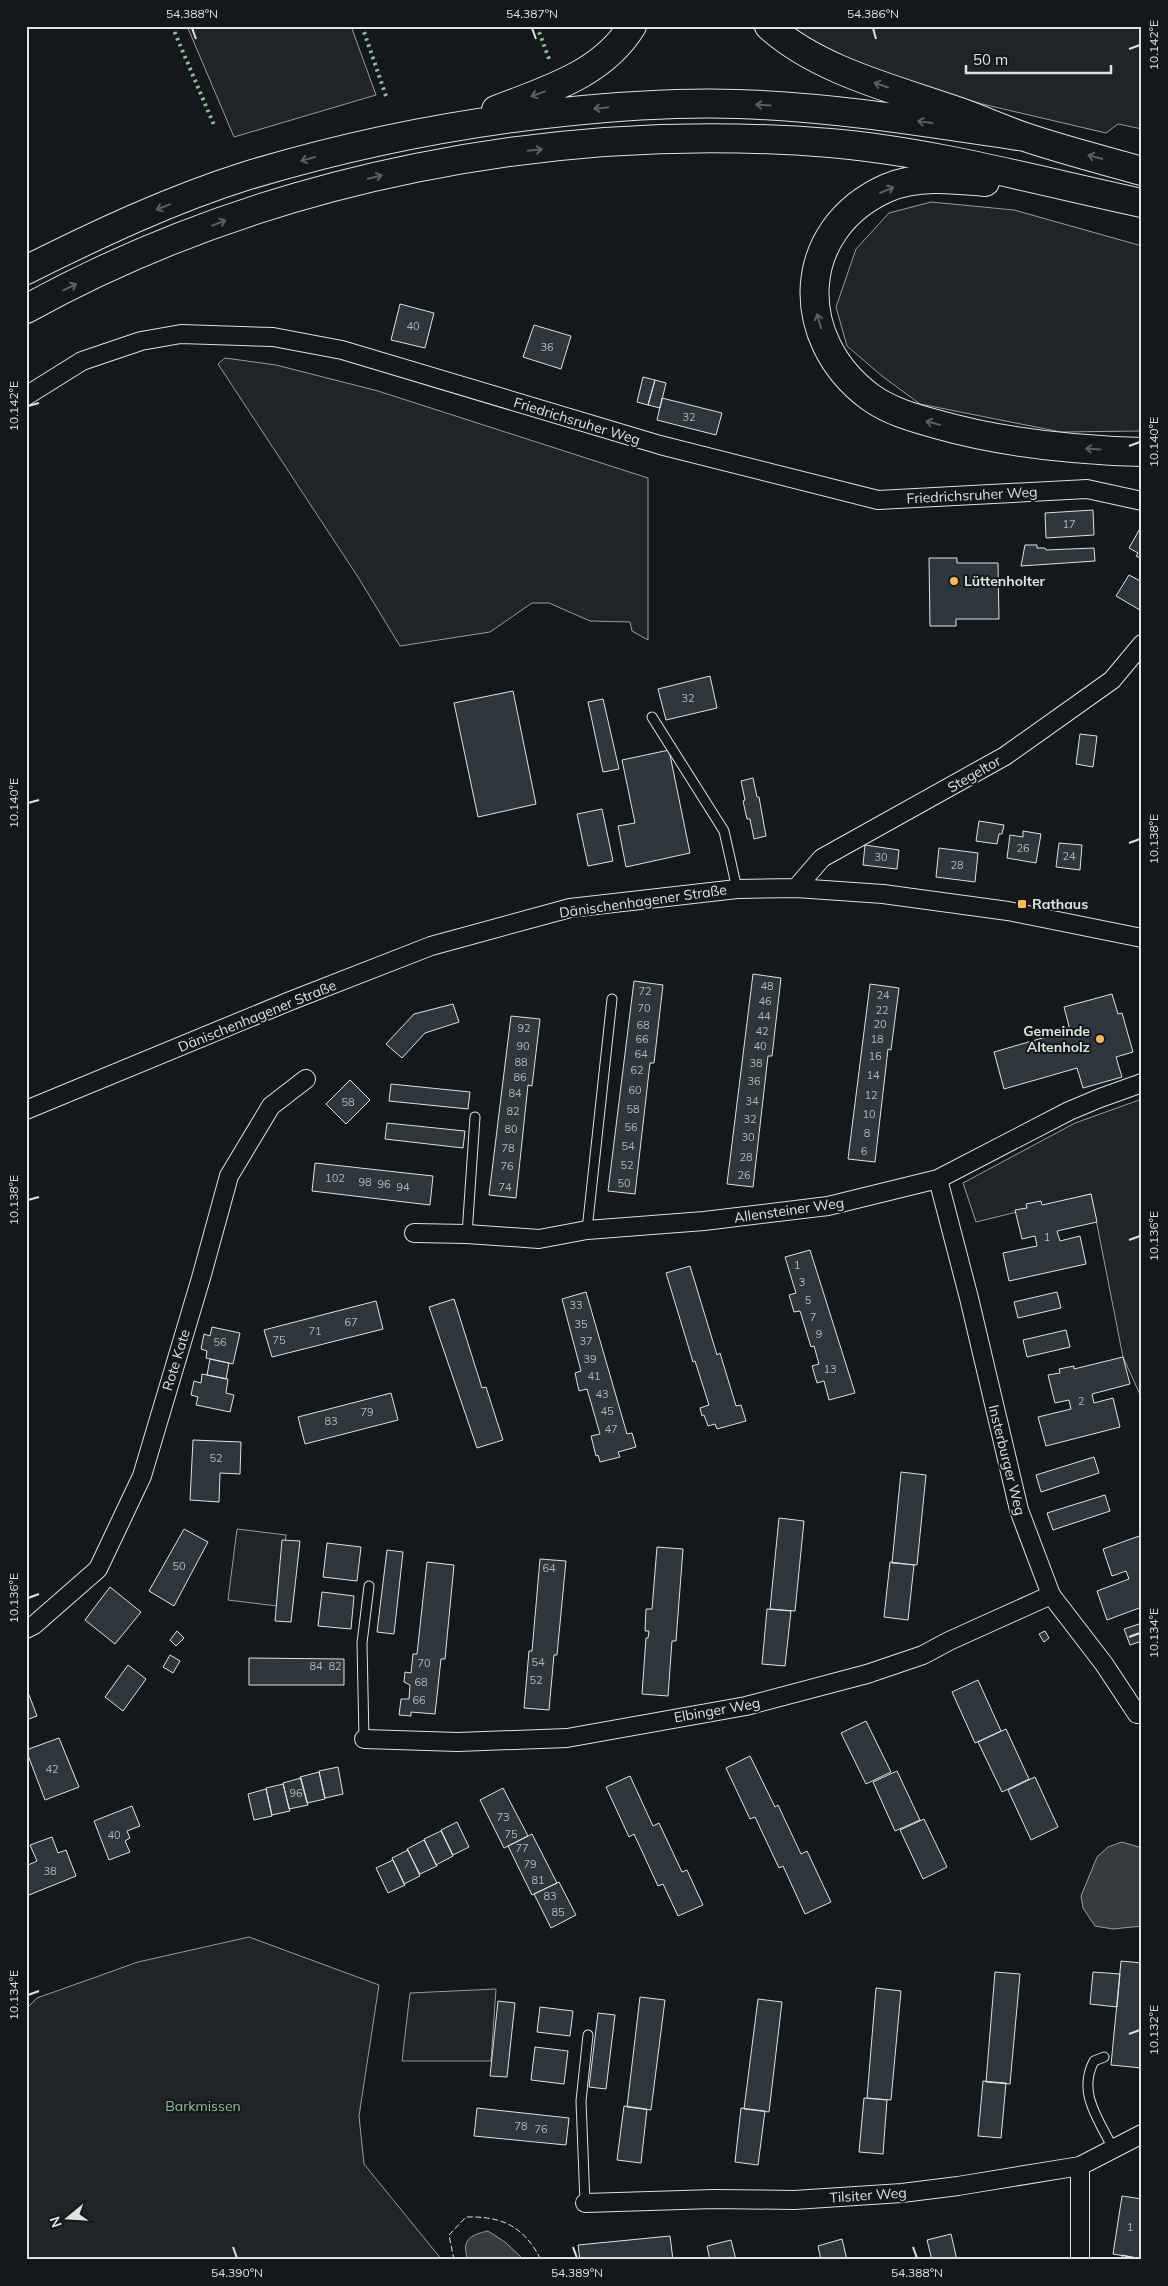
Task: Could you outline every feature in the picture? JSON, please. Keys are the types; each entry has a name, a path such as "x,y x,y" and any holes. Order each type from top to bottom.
{"highway":[{"path":"458,125 569,81 590,70 608,54 632,26"},
{"path":"769,26 793,44 839,68 1025,137 1142,171"},
{"path":"26,270 115,227 248,176 368,143 458,125 632,105 737,104 842,111 1025,137"},
{"path":"26,309 108,268 229,219 329,188 409,169 500,153 639,140 730,138 832,144 953,160 1142,203"},
{"path":"1031,179 987,182 949,179 918,180 889,188 862,202 839,221 828,240 818,266 814,289 816,315 826,344 840,367 871,398 894,410 922,420 959,431 1007,440 1061,447 1142,452"}],"street":[{"name":"Friedrichsruher Weg","path":"26,396 82,361 141,341 181,334 273,337 342,350 660,445 878,500 1087,489 1142,501"},
{"name":"Stegeltor","path":"796,888 822,858 1005,756 1112,680 1142,644"},
{"name":"Dänischenhagener Straße","path":"26,1110 290,1001 431,946 570,908 737,889 796,888 883,894 1008,911 1142,938"},
{"name":"Rote Kate","path":"26,1629 34,1625 98,1569 142,1476 201,1278 229,1176 270,1106 306,1079"},
{"name":"Allensteiner Weg","path":"414,1233 467,1234 539,1239 587,1230 704,1221 828,1206 938,1179 1070,1111 1142,1083"},
{"name":"Insterburger Weg","path":"938,1179 970,1298 1011,1486 1018,1510 1051,1595 1104,1664 1137,1714"},
{"name":"Elbinger Weg","path":"364,1739 467,1742 567,1738 746,1706 868,1674 923,1655 949,1641 1051,1595"},
{"name":"Tilsiter Weg","path":"585,2203 714,2199 794,2200 902,2193 1080,2166 1142,2134"},
{"path":"1080,2166 1080,2260"}],"lane":[{"path":"652,717 724,832 737,889"},
{"path":"587,1230 612,999"},
{"path":"467,1234 475,1117"},
{"path":"364,1739 362,1643 369,1586"},
{"path":"585,2203 582,2101 588,2035"},
{"path":"1104,2057 1094,2061 1088,2071 1086,2085 1090,2100 1113,2148"}],"green space":[{"path":"187,26 351,26 376,95 234,137"},
{"path":"788,26 1142,26 1142,129 1118,124 1106,133 982,104 889,75 817,47"},
{"path":"931,202 1014,210 1142,246 1142,431 1061,432 920,404 882,376 847,346 836,307 856,249 889,213"},
{"path":"225,358 276,365 378,391 648,478 648,640 632,631 630,622 590,621 549,603 532,603 490,632 400,646 358,577 218,364"},
{"path":"1142,1099 1142,1399 1123,1357 1091,1194 976,1222 963,1183 1075,1123"},
{"path":"237,1529 286,1535 277,1606 228,1600"},
{"name":"Barkmissen","path":"249,1937 379,1985 359,2116 364,2164 442,2260 26,2260 26,2009 37,1998 138,1962"},
{"path":"496,1989 491,2061 402,2061 410,1993"}],"shaded area":[{"path":"1122,1842 1142,1848 1142,1926 1113,1929 1095,1926 1083,1908 1081,1896 1097,1857 1108,1847"},
{"path":"488,2231 505,2242 524,2260 468,2260 466,2244 468,2240 471,2237"}],"building":[{"path":"400,304 434,313 425,348 391,340"},
{"path":"534,325 571,336 561,369 523,357"},
{"path":"643,377 655,380 648,405 637,402"},
{"path":"655,380 666,383 660,408 648,405"},
{"path":"662,398 722,413 716,435 657,420"},
{"path":"1093,510 1094,535 1046,538 1045,513"},
{"path":"1142,525 1142,559 1136,556 1138,553 1129,548"},
{"path":"1025,545 1037,545 1037,548 1045,548 1046,550 1094,548 1095,561 1021,566"},
{"path":"929,558 957,558 957,563 998,563 999,619 956,619 956,626 930,626"},
{"path":"1129,575 1142,582 1140,610 1116,596"},
{"path":"710,676 717,708 666,720 658,689"},
{"path":"513,691 536,804 478,817 454,703"},
{"path":"603,699 619,769 603,772 588,702"},
{"path":"1080,734 1097,736 1093,767 1076,764"},
{"path":"669,750 690,853 626,867 618,826 635,823 622,760"},
{"path":"753,778 757,797 759,797 766,836 754,839 750,819 747,819 741,781"},
{"path":"602,809 613,861 588,866 577,814"},
{"path":"979,821 1004,825 1002,834 999,834 997,844 976,841"},
{"path":"1023,831 1041,834 1036,863 1007,858 1010,835 1023,837"},
{"path":"1059,843 1082,845 1080,870 1056,867"},
{"path":"865,845 899,850 897,869 863,865"},
{"path":"939,848 978,853 975,882 936,877"},
{"path":"753,974 781,978 772,1056 768,1056 753,1187 727,1184"},
{"path":"634,981 663,985 654,1063 650,1063 635,1194 608,1191"},
{"path":"870,984 899,988 891,1050 888,1049 875,1162 848,1159"},
{"path":"1112,994 1118,1014 1122,1013 1133,1052 1116,1057 1122,1077 1083,1088 1077,1068 1004,1089 994,1052 1070,1030 1064,1007"},
{"path":"453,1004 459,1022 425,1033 402,1058 386,1044 414,1014"},
{"path":"511,1016 540,1019 532,1086 528,1085 516,1198 489,1195"},
{"path":"350,1080 370,1100 346,1124 326,1104"},
{"path":"391,1084 470,1092 468,1109 389,1101"},
{"path":"387,1123 465,1131 463,1148 385,1139"},
{"path":"315,1163 433,1176 430,1205 312,1191"},
{"path":"1091,1194 1097,1222 1057,1231 1060,1241 1080,1236 1086,1264 1009,1281 1003,1253 1037,1246 1035,1236 1022,1239 1015,1210 1027,1208 1026,1204 1041,1201 1042,1205"},
{"path":"810,1250 855,1393 829,1400 824,1381 817,1383 812,1366 819,1364 814,1346 811,1347 800,1311 794,1312 789,1295 796,1293 785,1257"},
{"path":"690,1266 717,1355 720,1353 736,1406 741,1405 746,1421 717,1429 715,1424 708,1426 704,1415 702,1416 700,1408 709,1405 695,1361 693,1362 666,1273"},
{"path":"586,1292 627,1434 632,1433 636,1447 618,1452 620,1457 600,1462 598,1455 596,1456 591,1436 600,1434 587,1389 579,1391 575,1373 581,1371 562,1299"},
{"path":"1057,1292 1061,1308 1018,1318 1014,1302"},
{"path":"454,1299 482,1388 486,1387 503,1440 477,1448 429,1307"},
{"path":"376,1301 383,1329 272,1357 264,1330"},
{"path":"212,1327 240,1333 233,1364 206,1358 207,1351 201,1349 204,1334 210,1336"},
{"path":"1066,1330 1070,1347 1027,1357 1023,1340"},
{"path":"1123,1357 1130,1384 1092,1394 1094,1403 1113,1398 1120,1427 1046,1446 1038,1417 1071,1409 1069,1400 1055,1403 1048,1375 1060,1373 1059,1369 1074,1366 1074,1369"},
{"path":"210,1359 229,1363 226,1379 207,1375"},
{"path":"202,1374 228,1379 226,1393 234,1395 230,1412 196,1405 198,1397 191,1395 194,1381 201,1383"},
{"path":"391,1393 398,1420 305,1444 298,1417"},
{"path":"193,1440 241,1442 240,1474 220,1473 219,1502 190,1500"},
{"path":"1094,1457 1099,1473 1041,1492 1036,1475"},
{"path":"901,1472 926,1475 917,1565 892,1563"},
{"path":"1105,1495 1110,1511 1053,1530 1047,1513"},
{"path":"779,1518 804,1521 795,1611 770,1609"},
{"path":"184,1529 208,1542 174,1606 149,1591"},
{"path":"1142,1535 1142,1607 1107,1620 1097,1591 1129,1579 1126,1571 1112,1576 1103,1549"},
{"path":"282,1540 300,1541 291,1622 275,1621"},
{"path":"327,1543 361,1547 357,1581 323,1577"},
{"path":"657,1547 683,1549 676,1641 672,1641 668,1696 642,1694 646,1638 648,1638 649,1631 645,1631 646,1609 652,1609"},
{"path":"387,1550 403,1552 394,1634 377,1632"},
{"path":"540,1559 566,1561 557,1655 554,1655 549,1710 524,1708 529,1651 532,1651"},
{"path":"427,1562 454,1565 445,1659 441,1659 435,1714 411,1712 411,1716 399,1715 401,1699 409,1699 410,1685 404,1682 405,1672 411,1673 413,1654 417,1654"},
{"path":"890,1562 914,1565 908,1620 884,1617"},
{"path":"110,1587 141,1612 115,1644 85,1620"},
{"path":"322,1592 354,1596 351,1629 318,1626"},
{"path":"767,1609 791,1611 785,1666 762,1664"},
{"path":"1142,1623 1142,1641 1130,1645 1124,1629"},
{"path":"177,1631 184,1638 176,1646 170,1640"},
{"path":"1045,1631 1049,1638 1044,1642 1039,1634"},
{"path":"170,1655 180,1661 173,1673 163,1667"},
{"path":"249,1658 344,1659 344,1685 249,1685"},
{"path":"128,1665 146,1679 123,1711 105,1697"},
{"path":"978,1680 1001,1731 975,1743 952,1692"},
{"path":"26,1687 37,1716 26,1720"},
{"path":"866,1721 891,1772 866,1784 841,1733"},
{"path":"1006,1729 1029,1779 1002,1792 978,1742"},
{"path":"59,1738 79,1787 45,1800 26,1750"},
{"path":"750,1756 775,1807 778,1805 801,1854 807,1851 831,1902 805,1914 783,1866 779,1868 755,1817 750,1819 726,1768"},
{"path":"338,1767 343,1794 325,1798 319,1771"},
{"path":"897,1771 920,1820 895,1831 873,1782"},
{"path":"319,1772 325,1799 307,1803 300,1777"},
{"path":"630,1776 653,1826 659,1823 682,1872 687,1870 703,1905 678,1916 663,1884 658,1886 634,1834 629,1837 606,1787"},
{"path":"1035,1777 1058,1827 1031,1840 1008,1790"},
{"path":"301,1778 308,1805 289,1809 283,1783"},
{"path":"283,1784 290,1811 272,1815 266,1788"},
{"path":"503,1788 528,1836 504,1848 480,1800"},
{"path":"266,1789 272,1816 254,1820 248,1794"},
{"path":"132,1806 140,1826 127,1831 130,1838 125,1841 130,1852 109,1860 94,1821"},
{"path":"924,1819 947,1867 923,1879 900,1830"},
{"path":"457,1822 469,1847 453,1855 441,1830"},
{"path":"441,1831 453,1856 436,1865 424,1839"},
{"path":"532,1834 557,1883 532,1895 508,1846"},
{"path":"52,1837 58,1853 66,1850 76,1876 29,1895 26,1889 26,1866 37,1861 30,1845"},
{"path":"424,1840 437,1866 420,1874 407,1849"},
{"path":"408,1850 420,1876 404,1884 392,1858"},
{"path":"393,1860 405,1885 388,1893 376,1868"},
{"path":"559,1882 576,1915 551,1928 534,1894"},
{"path":"1121,1961 1142,1963 1142,2068 1111,2065"},
{"path":"995,1972 1020,1974 1010,2084 986,2082"},
{"path":"1093,1972 1120,1974 1117,2007 1090,2004"},
{"path":"876,1988 901,1991 891,2100 867,2098"},
{"path":"640,1997 665,2000 651,2110 627,2107"},
{"path":"758,1999 782,2002 769,2112 744,2109"},
{"path":"498,2001 515,2003 507,2077 490,2076"},
{"path":"540,2007 573,2011 570,2036 537,2032"},
{"path":"598,2013 615,2015 606,2089 589,2087"},
{"path":"535,2047 568,2051 564,2084 531,2080"},
{"path":"983,2081 1006,2083 1001,2138 978,2136"},
{"path":"864,2098 887,2100 883,2154 859,2152"},
{"path":"624,2106 647,2109 641,2163 617,2160"},
{"path":"477,2108 569,2118 566,2145 474,2136"},
{"path":"741,2108 765,2111 758,2165 735,2162"},
{"path":"1122,2196 1142,2199 1142,2259 1113,2254"},
{"path":"951,2234 957,2260 932,2260 927,2240"},
{"path":"670,2236 673,2260 580,2260 578,2245"},
{"path":"842,2239 847,2260 821,2260 818,2246"},
{"path":"731,2240 736,2260 710,2260 707,2246"},
{"path":"1122,2255 1142,2259 1142,2260 1122,2260"}],"hedge":[{"path":"172,26 214,125"},
{"path":"362,26 386,96"},
{"path":"537,26 549,59"}],"fence":[{"path":"454,2260 449,2235 466,2217 491,2219 511,2225 527,2239 541,2260"}],"place":[{"name":"Lüttenholter","path":"954,581"},
{"name":"Rathaus","path":"1022,904"},
{"name":"Gemeinde Altenholz","path":"1100,1039"}]}
